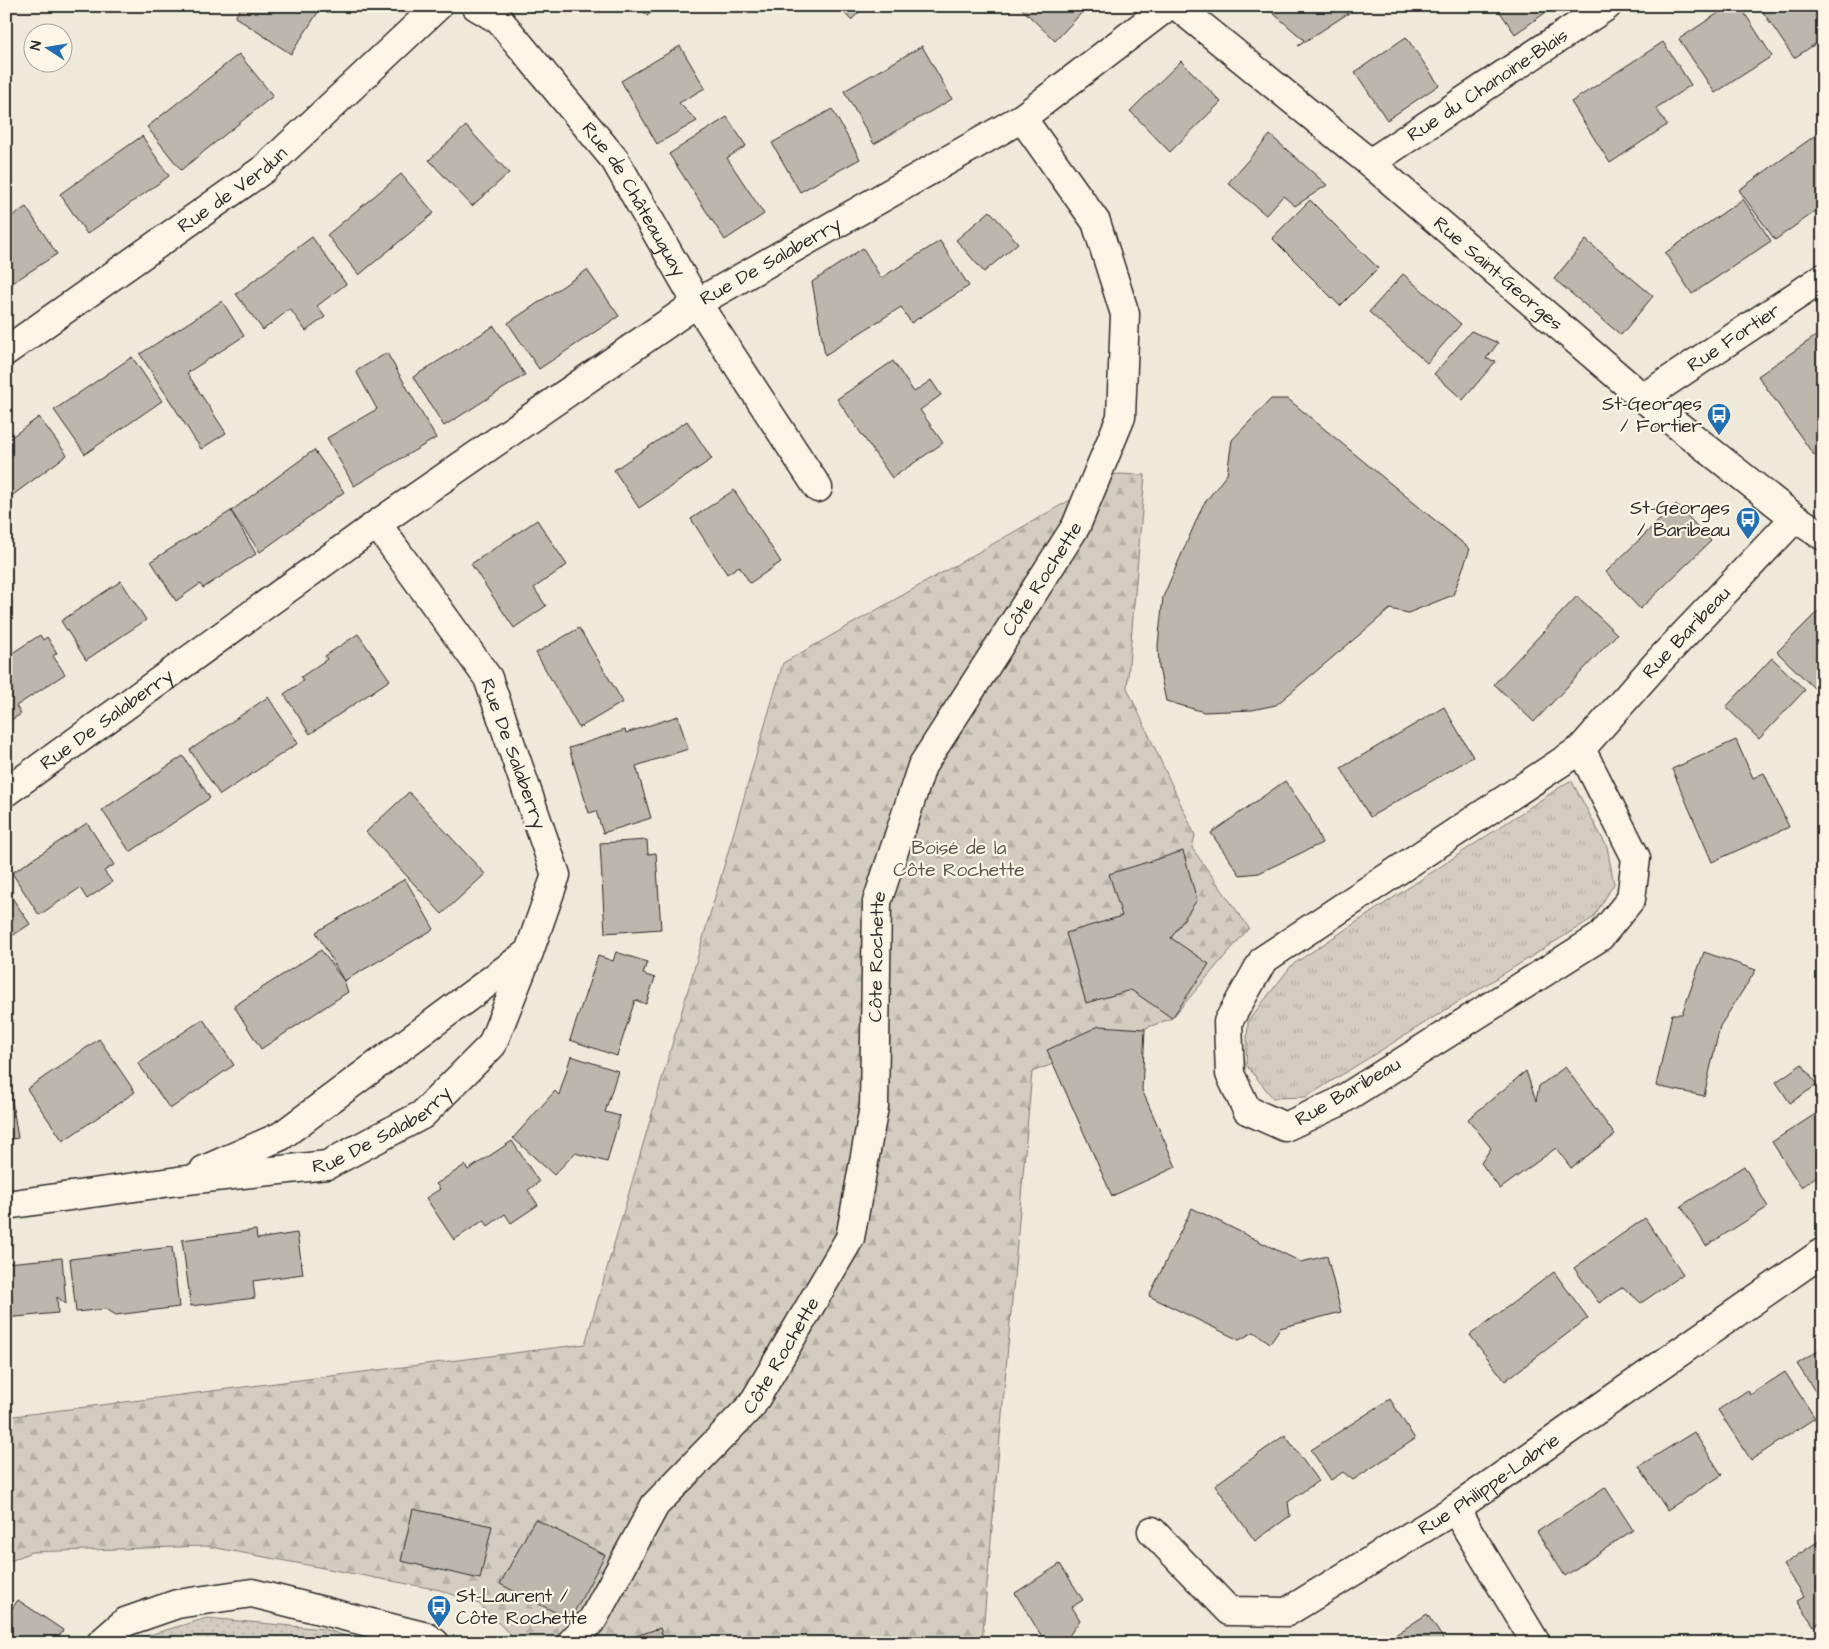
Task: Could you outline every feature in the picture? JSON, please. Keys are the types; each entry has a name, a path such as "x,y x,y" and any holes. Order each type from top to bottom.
{"street":[{"name":"Rue de Verdun","path":"6,351 264,169 438,6"},
{"name":"Rue de Châteauguay","path":"476,6 499,20 615,160 697,303 818,488"},
{"name":"Rue De Salaberry","path":"6,792 377,524 697,303 1022,118 1168,6"},
{"name":"Rue Saint-Georges","path":"1177,6 1370,163 1643,398 1795,518 1823,536"},
{"name":"Rue du Chanoine-Blais","path":"1370,163 1607,6"},
{"name":"Côte Rochette","path":"571,1643 593,1619 656,1505 752,1405 850,1238 874,1108 876,902 922,766 1076,526 1121,417 1125,314 1096,222 1022,118"},
{"name":"Rue Fortier","path":"1643,398 1823,278"},
{"name":"Rue Baribeau","path":"1581,750 1636,858 1631,899 1600,937 1337,1103 1285,1127 1247,1110 1230,1074 1228,1022 1263,960 1581,750 1658,662 1795,518"},
{"name":"Rue De Salaberry","path":"6,1205 178,1182 327,1165 422,1115 492,1045 529,952 556,875 488,678 377,524"},
{"name":"Rue De Salaberry","path":"178,1182 281,1136 529,952"},
{"name":"Rue Philippe-Labrie","path":"1152,1531 1229,1611 1287,1612 1455,1509 1823,1252"},
{"path":"1455,1509 1536,1643"},
{"path":"101,1643 125,1622 177,1604 252,1593 427,1638 435,1643"}],"green space":[{"name":"Boisé de la Côte Rochette","path":"1116,474 1145,475 1127,688 1195,835 1192,848 1249,928 1172,1018 1032,1072 982,1643 519,1643 479,1604 440,1590 206,1546 31,1552 6,1563 6,1417 585,1344 783,663"},
{"path":"1571,780 1607,847 1614,884 1593,918 1306,1097 1273,1098 1246,1065 1248,1021 1292,965"},
{"path":"207,1618 323,1629 370,1643 135,1643 139,1638"}],"building":[{"path":"242,6 322,6 291,54 235,17"},
{"path":"640,6 660,6 647,16"},
{"path":"838,6 866,6 851,20"},
{"path":"1019,6 1088,6 1055,41"},
{"path":"1265,6 1358,7 1298,46 1304,40"},
{"path":"1496,6 1555,6 1515,34"},
{"path":"1729,6 1740,6 1772,56 1715,93 1679,39"},
{"path":"1759,6 1823,6 1823,39 1794,58"},
{"path":"1406,37 1439,85 1387,120 1355,72"},
{"path":"1663,42 1691,85 1656,108 1667,125 1610,163 1571,102"},
{"path":"680,46 705,88 679,103 697,121 657,144 621,81"},
{"path":"922,46 952,99 874,144 844,91"},
{"path":"239,54 273,96 181,170 147,127"},
{"path":"1181,61 1221,102 1170,152 1130,111"},
{"path":"832,109 860,159 800,192 772,143"},
{"path":"727,117 746,146 727,158 764,214 725,240 669,154"},
{"path":"466,126 509,173 472,206 429,160"},
{"path":"1820,132 1823,137 1823,206 1775,240 1739,190"},
{"path":"1270,135 1327,185 1295,206 1283,196 1266,215 1228,183"},
{"path":"142,136 169,176 87,234 60,194"},
{"path":"401,174 434,213 359,275 327,235"},
{"path":"1743,199 1771,241 1692,294 1665,253"},
{"path":"1310,200 1378,268 1340,306 1272,238"},
{"path":"26,207 57,254 6,287 6,220"},
{"path":"990,211 1018,243 984,272 956,240"},
{"path":"312,237 346,284 317,306 325,317 306,331 290,309 263,330 236,294"},
{"path":"1586,240 1653,296 1621,335 1554,279"},
{"path":"940,241 969,286 911,323 901,307 825,355 812,282 863,248 881,278"},
{"path":"587,270 619,316 539,369 508,323"},
{"path":"1403,274 1461,324 1427,363 1369,312"},
{"path":"222,301 244,336 187,373 226,433 201,449 140,354"},
{"path":"494,326 525,375 444,426 413,377"},
{"path":"1471,331 1498,343 1486,359 1496,361 1463,400 1434,374"},
{"path":"1823,331 1823,461 1813,454 1758,376"},
{"path":"387,353 436,438 354,486 327,438 377,409 356,371"},
{"path":"132,357 162,401 85,454 54,410"},
{"path":"893,361 914,392 931,380 941,395 920,410 943,443 892,478 837,399"},
{"path":"1271,399 1288,399 1470,549 1453,595 1408,613 1390,609 1276,705 1252,710 1204,712 1166,701 1159,668 1158,645 1163,597 1203,505 1227,474 1232,440"},
{"path":"39,417 67,455 6,500 6,441"},
{"path":"687,421 712,459 639,508 614,470"},
{"path":"314,450 344,492 260,552 231,511"},
{"path":"734,490 781,562 750,583 739,566 727,574 691,519"},
{"path":"1676,504 1711,541 1640,609 1606,572"},
{"path":"231,511 256,554 203,588 200,584 176,601 151,561"},
{"path":"537,520 567,565 534,588 546,606 514,628 471,564"},
{"path":"121,581 146,620 86,660 61,621"},
{"path":"1577,596 1617,634 1534,722 1494,684"},
{"path":"1819,610 1823,613 1823,697 1777,652"},
{"path":"579,628 623,702 579,728 536,653"},
{"path":"358,634 390,680 310,734 284,694 303,681 301,677 327,659 325,656"},
{"path":"40,635 43,640 47,637 57,653 53,656 65,674 16,706 21,714 8,722 6,719 6,657"},
{"path":"1772,658 1805,690 1759,739 1726,707"},
{"path":"268,697 298,743 220,795 190,750"},
{"path":"1444,707 1473,757 1370,817 1341,768"},
{"path":"678,716 688,749 636,766 651,818 603,833 596,811 589,813 569,748 625,730 626,733"},
{"path":"1736,740 1753,778 1764,773 1789,827 1712,862 1672,769"},
{"path":"183,756 210,798 130,852 102,810"},
{"path":"1285,781 1309,815 1322,843 1259,873 1240,875 1211,833"},
{"path":"409,792 485,874 442,914 366,832"},
{"path":"87,823 114,865 104,871 112,882 87,899 80,888 39,915 12,873"},
{"path":"647,840 648,854 656,853 661,929 605,933 600,843"},
{"path":"1183,851 1197,900 1171,938 1209,964 1172,1018 1131,990 1086,1003 1066,933 1122,916 1109,874"},
{"path":"405,879 434,929 344,981 316,932"},
{"path":"6,889 30,924 6,940"},
{"path":"321,950 344,981 348,992 261,1049 234,1006"},
{"path":"616,952 647,962 643,974 655,978 646,1004 635,1000 617,1056 570,1040 598,956 613,961"},
{"path":"1704,952 1756,970 1720,1026 1704,1096 1656,1086 1672,1014 1682,1014"},
{"path":"203,1019 234,1065 170,1109 138,1063"},
{"path":"1099,1026 1145,1029 1142,1090 1176,1167 1112,1196 1047,1050"},
{"path":"99,1039 135,1092 63,1141 27,1089"},
{"path":"571,1056 618,1071 605,1112 620,1116 607,1162 575,1153 554,1175 513,1138 555,1091 559,1095"},
{"path":"1802,1064 1817,1085 1790,1103 1776,1082"},
{"path":"1565,1067 1615,1135 1571,1168 1556,1148 1500,1189 1481,1163 1491,1148 1468,1119 1526,1071 1536,1101 1539,1086"},
{"path":"9,1082 18,1138 6,1140 6,1083"},
{"path":"1823,1109 1823,1172 1801,1187 1772,1142"},
{"path":"512,1141 539,1182 528,1190 538,1205 511,1223 505,1214 488,1226 484,1220 454,1240 426,1198 440,1189 436,1184 465,1165 468,1170"},
{"path":"1744,1166 1768,1207 1706,1246 1681,1206"},
{"path":"1192,1208 1301,1262 1327,1256 1341,1312 1280,1328 1270,1343 1254,1332 1239,1340 1149,1296"},
{"path":"1645,1218 1683,1274 1641,1303 1623,1287 1599,1303 1574,1268"},
{"path":"256,1230 257,1239 297,1233 303,1274 253,1281 255,1298 191,1306 182,1240"},
{"path":"172,1247 179,1307 116,1315 106,1309 76,1312 70,1259"},
{"path":"62,1258 66,1304 57,1297 58,1313 6,1318 6,1263"},
{"path":"1554,1272 1588,1318 1505,1381 1470,1335"},
{"path":"1823,1348 1823,1403 1797,1364"},
{"path":"1785,1372 1815,1418 1751,1460 1718,1410 1748,1390 1750,1395"},
{"path":"1390,1399 1415,1439 1353,1480 1343,1472 1331,1480 1311,1450"},
{"path":"1694,1432 1722,1475 1667,1510 1639,1466"},
{"path":"1285,1435 1318,1481 1288,1502 1290,1516 1255,1541 1215,1485"},
{"path":"1605,1487 1633,1530 1565,1576 1537,1532"},
{"path":"413,1509 492,1526 480,1579 401,1561"},
{"path":"535,1519 605,1555 570,1620 500,1584"},
{"path":"1823,1538 1823,1620 1814,1626 1797,1601 1804,1597 1783,1565"},
{"path":"1060,1564 1083,1600 1072,1607 1080,1620 1064,1643 1046,1643 1015,1593"},
{"path":"18,1600 63,1630 55,1643 6,1643 6,1617"},
{"path":"1427,1614 1446,1643 1383,1643"},
{"path":"660,1628 665,1643 615,1643"}],"place":[{"name":"St-Georges / Fortier","path":"1719,436"},
{"name":"St-Georges / Baribeau","path":"1748,540"},
{"name":"St-Laurent / Côte Rochette","path":"439,1628"}]}
